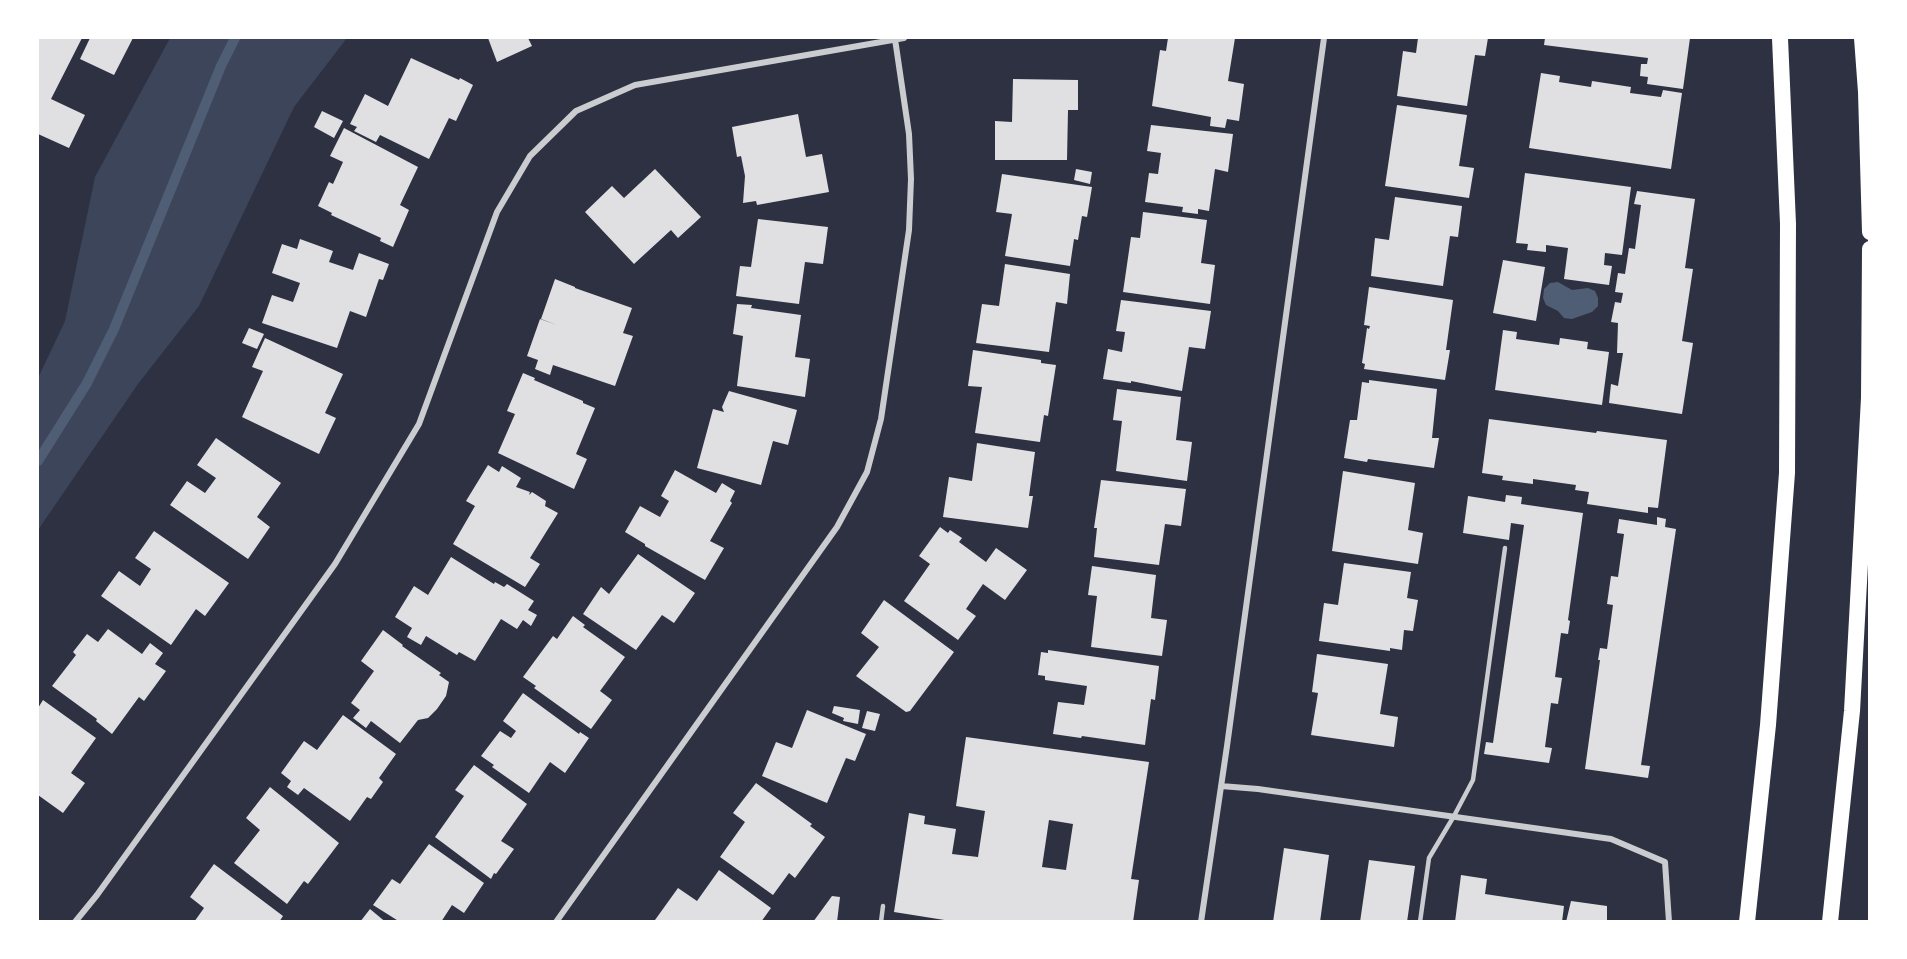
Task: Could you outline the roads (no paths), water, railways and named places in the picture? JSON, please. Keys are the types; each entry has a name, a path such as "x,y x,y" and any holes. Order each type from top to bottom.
{"highway":[{"path":"1747,921 1768,725 1787,473 1788,224 1780,38"},
{"path":"1862,38 1866,92 1869,232"},
{"path":"1830,921 1853,699 1869,398 1869,249"}],"street":[{"path":"75,921 104,885 335,564 419,423 497,212 530,156 576,111 635,85 904,38"},
{"path":"1201,921 1324,38"},
{"path":"556,921 837,527 867,472 881,419 909,230 911,179 909,134 895,39"},
{"path":"1221,786 1258,789 1611,839 1665,862 1669,921"}],"lane":[{"path":"1420,921 1429,858 1473,780 1505,548"},
{"path":"881,921 883,906"}],"waterway":[{"path":"38,461 87,383 114,329 221,66 235,38"}]}
